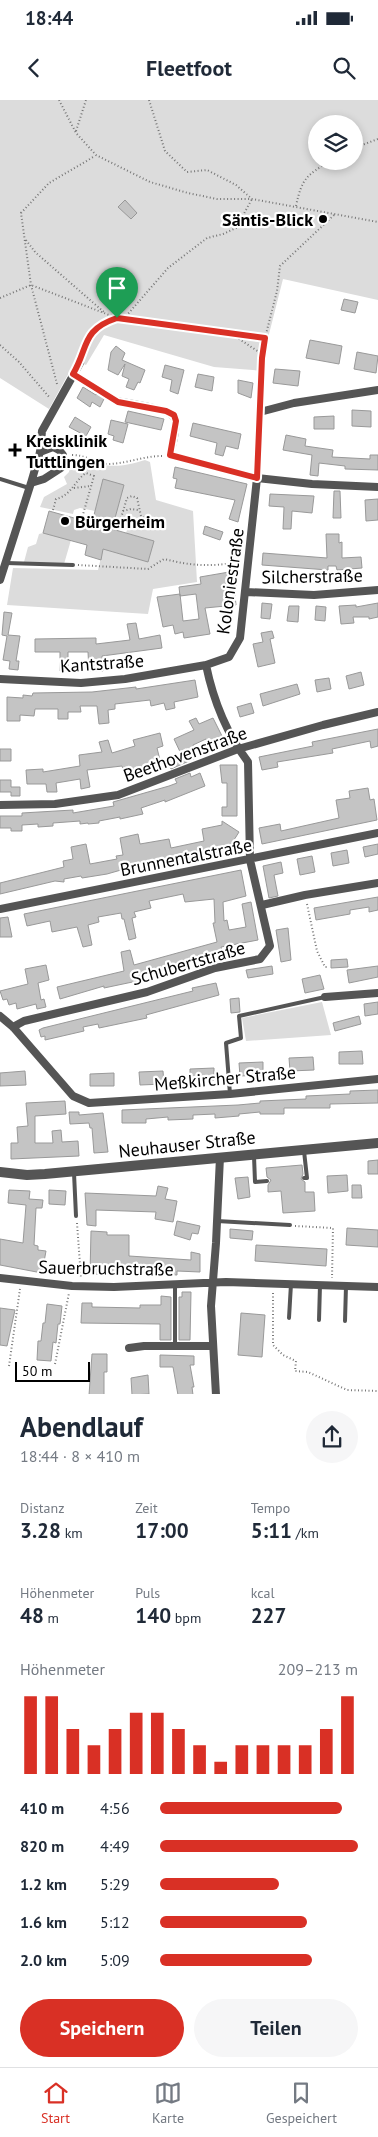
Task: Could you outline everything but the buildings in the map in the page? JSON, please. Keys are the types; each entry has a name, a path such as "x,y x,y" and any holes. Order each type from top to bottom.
{"street":[{"path":"0,580 3,558 30,486 40,452 42,431 80,363"},
{"path":"260,412 294,404 378,390"},
{"path":"118,402 166,411 174,415 176,421 170,455 257,478 312,484 378,487"},
{"name":"Koloniestraße","path":"206,665 229,656 240,638 257,478 260,412"},
{"path":"30,486 61,468 63,455 59,450 53,446 40,452"},
{"name":"Silcherstraße","path":"246,592 314,595 378,590"},
{"path":"206,665 211,690 238,749 248,762 250,860 262,905 378,882"},
{"name":"Kantstraße","path":"0,679 80,683 125,679 206,665"},
{"name":"Beethovenstraße","path":"0,805 55,804 118,795 238,749 322,725 378,712"},
{"name":"Brunnentalstraße","path":"0,909 218,864 250,860 378,834"},
{"name":"Schubertstraße","path":"13,1027 24,1021 147,992 215,968 260,959 270,946 262,905"},
{"path":"325,997 378,993"},
{"path":"0,1016 13,1027"},
{"name":"Meßkircher Straße","path":"13,1027 76,1098 89,1103 230,1094 378,1079"},
{"name":"Neuhauser Straße","path":"0,1172 27,1175 378,1143"},
{"path":"216,1394 211,1306 220,1157"},
{"name":"Sauerbruchstraße","path":"0,1278 20,1282 70,1286 213,1283 378,1287"},
{"path":"129,1348 175,1345 212,1346"}],"lane":[{"path":"0,479 30,486"},
{"path":"3,558 73,565"},
{"path":"230,1094 226,1044 242,1038 239,1016 325,997"},
{"path":"304,1149 307,1178 304,1178"},
{"path":"254,1154 256,1182 267,1181"},
{"path":"74,1171 76,1216"},
{"path":"217,1221 290,1226"},
{"path":"175,1284 175,1345"},
{"path":"289,1318 291,1284"},
{"path":"319,1320 320,1285"},
{"path":"344,1321 346,1286"}],"path":[{"path":"59,100 76,133 96,155 150,182 188,194 217,199 252,199 378,222"},
{"path":"76,133 86,100"},
{"path":"149,100 165,151 187,172 207,170 236,184 252,199"},
{"path":"363,145 378,139"},
{"path":"59,402 31,285 21,213 49,183 96,155"},
{"path":"296,207 300,190 308,175 316,170"},
{"path":"80,363 87,340 98,326 127,315 168,268 207,238 236,228 252,199"},
{"path":"260,412 262,354 277,290 280,266 334,215"},
{"path":"25,239 35,252 107,314"},
{"path":"0,298 31,285 117,318 265,338"},
{"path":"232,335 262,354"},
{"path":"0,345 59,402"},
{"path":"73,374 118,402"},
{"path":"63,455 83,455 105,464 127,463 148,456 170,455"},
{"path":"53,510 56,499 63,497 74,488 80,478 86,473 94,476 82,518"},
{"path":"74,488 91,486"},
{"path":"118,528 127,498 132,496 137,498 138,510 141,516 147,519"},
{"path":"123,511 138,510"},
{"path":"73,565 148,569 164,559 189,565 213,566 249,561"},
{"path":"305,895 317,950 325,967 328,967"},
{"path":"76,1216 82,1286"},
{"path":"290,1226 333,1228 332,1286"},
{"path":"10,1366 20,1282"},
{"path":"273,1284 273,1345 283,1354 296,1361 296,1371 308,1372 347,1390 378,1391"},
{"path":"55,1364 70,1286"},
{"path":"346,1394 347,1390"}],"shaded area":[{"path":"0,100 378,100 378,300 283,279 268,338 265,371 214,367 104,335 86,365 76,360 49,409 0,378"},
{"path":"80,458 97,464 112,466 145,460 150,462 156,500 193,511 197,582 153,589 148,614 7,605 13,568 98,570 103,549 148,561 154,541 126,533 128,527 114,521 124,485 103,480 95,511 80,508 74,510 73,514 40,507 44,497 67,484 64,477 69,472 70,463"},
{"path":"43,533 71,540 64,564 24,562 28,547 36,544 39,534"},
{"path":"322,1002 331,1035 246,1041 242,1018"}],"place":[{"name":"Säntis-Blick","path":"323,219"},
{"name":"Kreisklinik Tuttlingen","path":"15,450"},
{"name":"Bürgerheim","path":"65,521"}],"route":[{"path":"117,318 265,338 262,358 260,445 257,478 170,455 176,421 174,415 166,411 118,402 73,374 80,363 87,340 98,326 117,318"}]}
